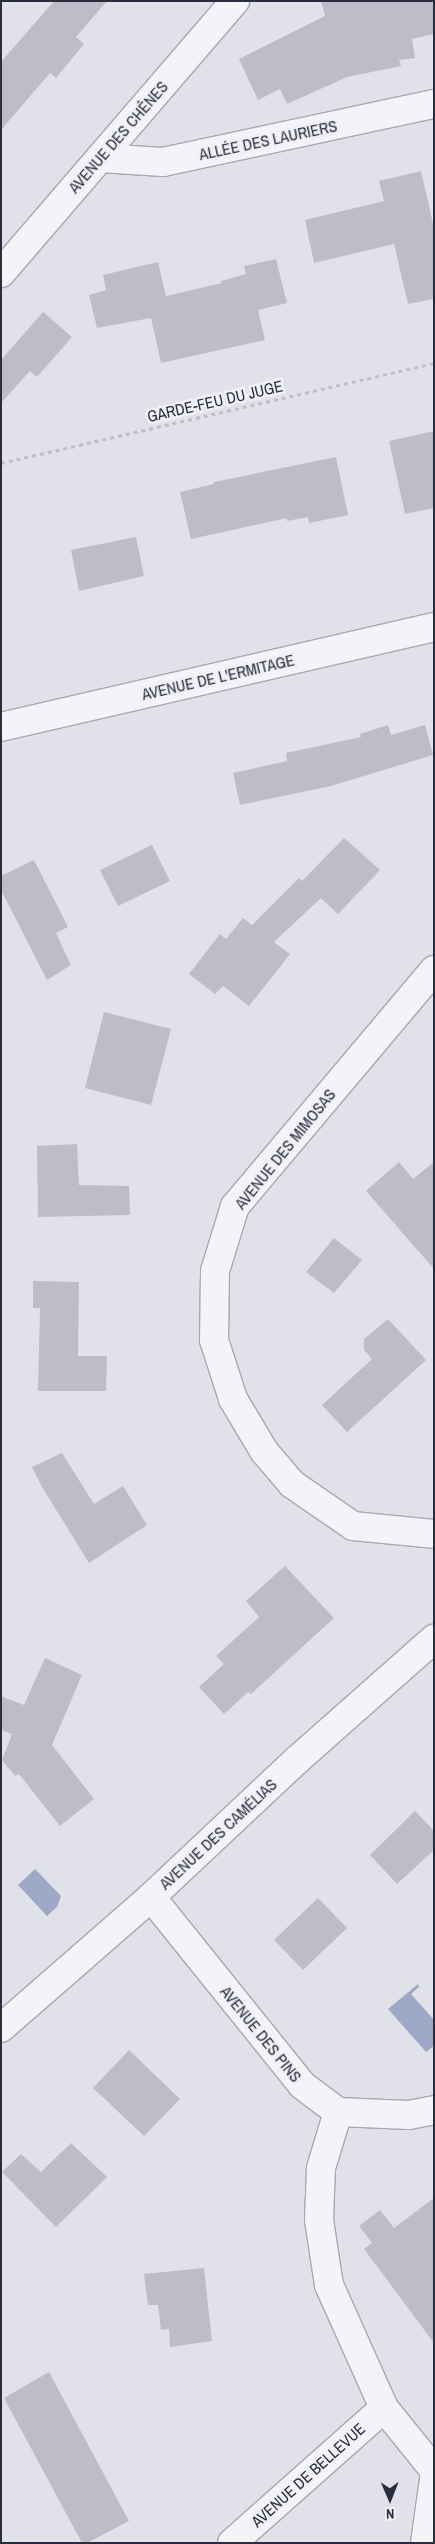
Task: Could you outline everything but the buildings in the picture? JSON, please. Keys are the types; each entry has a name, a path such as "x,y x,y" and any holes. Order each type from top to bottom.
{"street":[{"name":"AVENUE DES CHÊNES","path":"1,273 236,1"},
{"name":"ALLÉE DES LAURIERS","path":"100,158 163,162 434,104"},
{"name":"AVENUE DE L'ERMITAGE","path":"1,726 434,627"},
{"name":"AVENUE DES MIMOSAS","path":"434,970 235,1206 215,1271 214,1340 233,1399 264,1451 292,1484 353,1526 434,1534"},
{"name":"AVENUE DES CAMÉLIAS","path":"1,2028 151,1898 298,1760 434,1639"},
{"name":"AVENUE DES PINS","path":"151,1898 302,2085 338,2112"},
{"path":"434,2110 409,2115 338,2112 321,2168 319,2220 329,2285 384,2408 434,2470"},
{"name":"AVENUE DE BELLEVUE","path":"232,2543 384,2408"},
{"path":"425,2543 434,2479"}],"path":[{"name":"GARDE-FEU DU JUGE","path":"1,463 434,363"}],"water":[{"path":"35,1869 61,1896 57,1907 47,1916 18,1885"},
{"path":"418,1984 419,1987 411,1994 434,2020 434,2046 426,2052 388,2009"}]}
